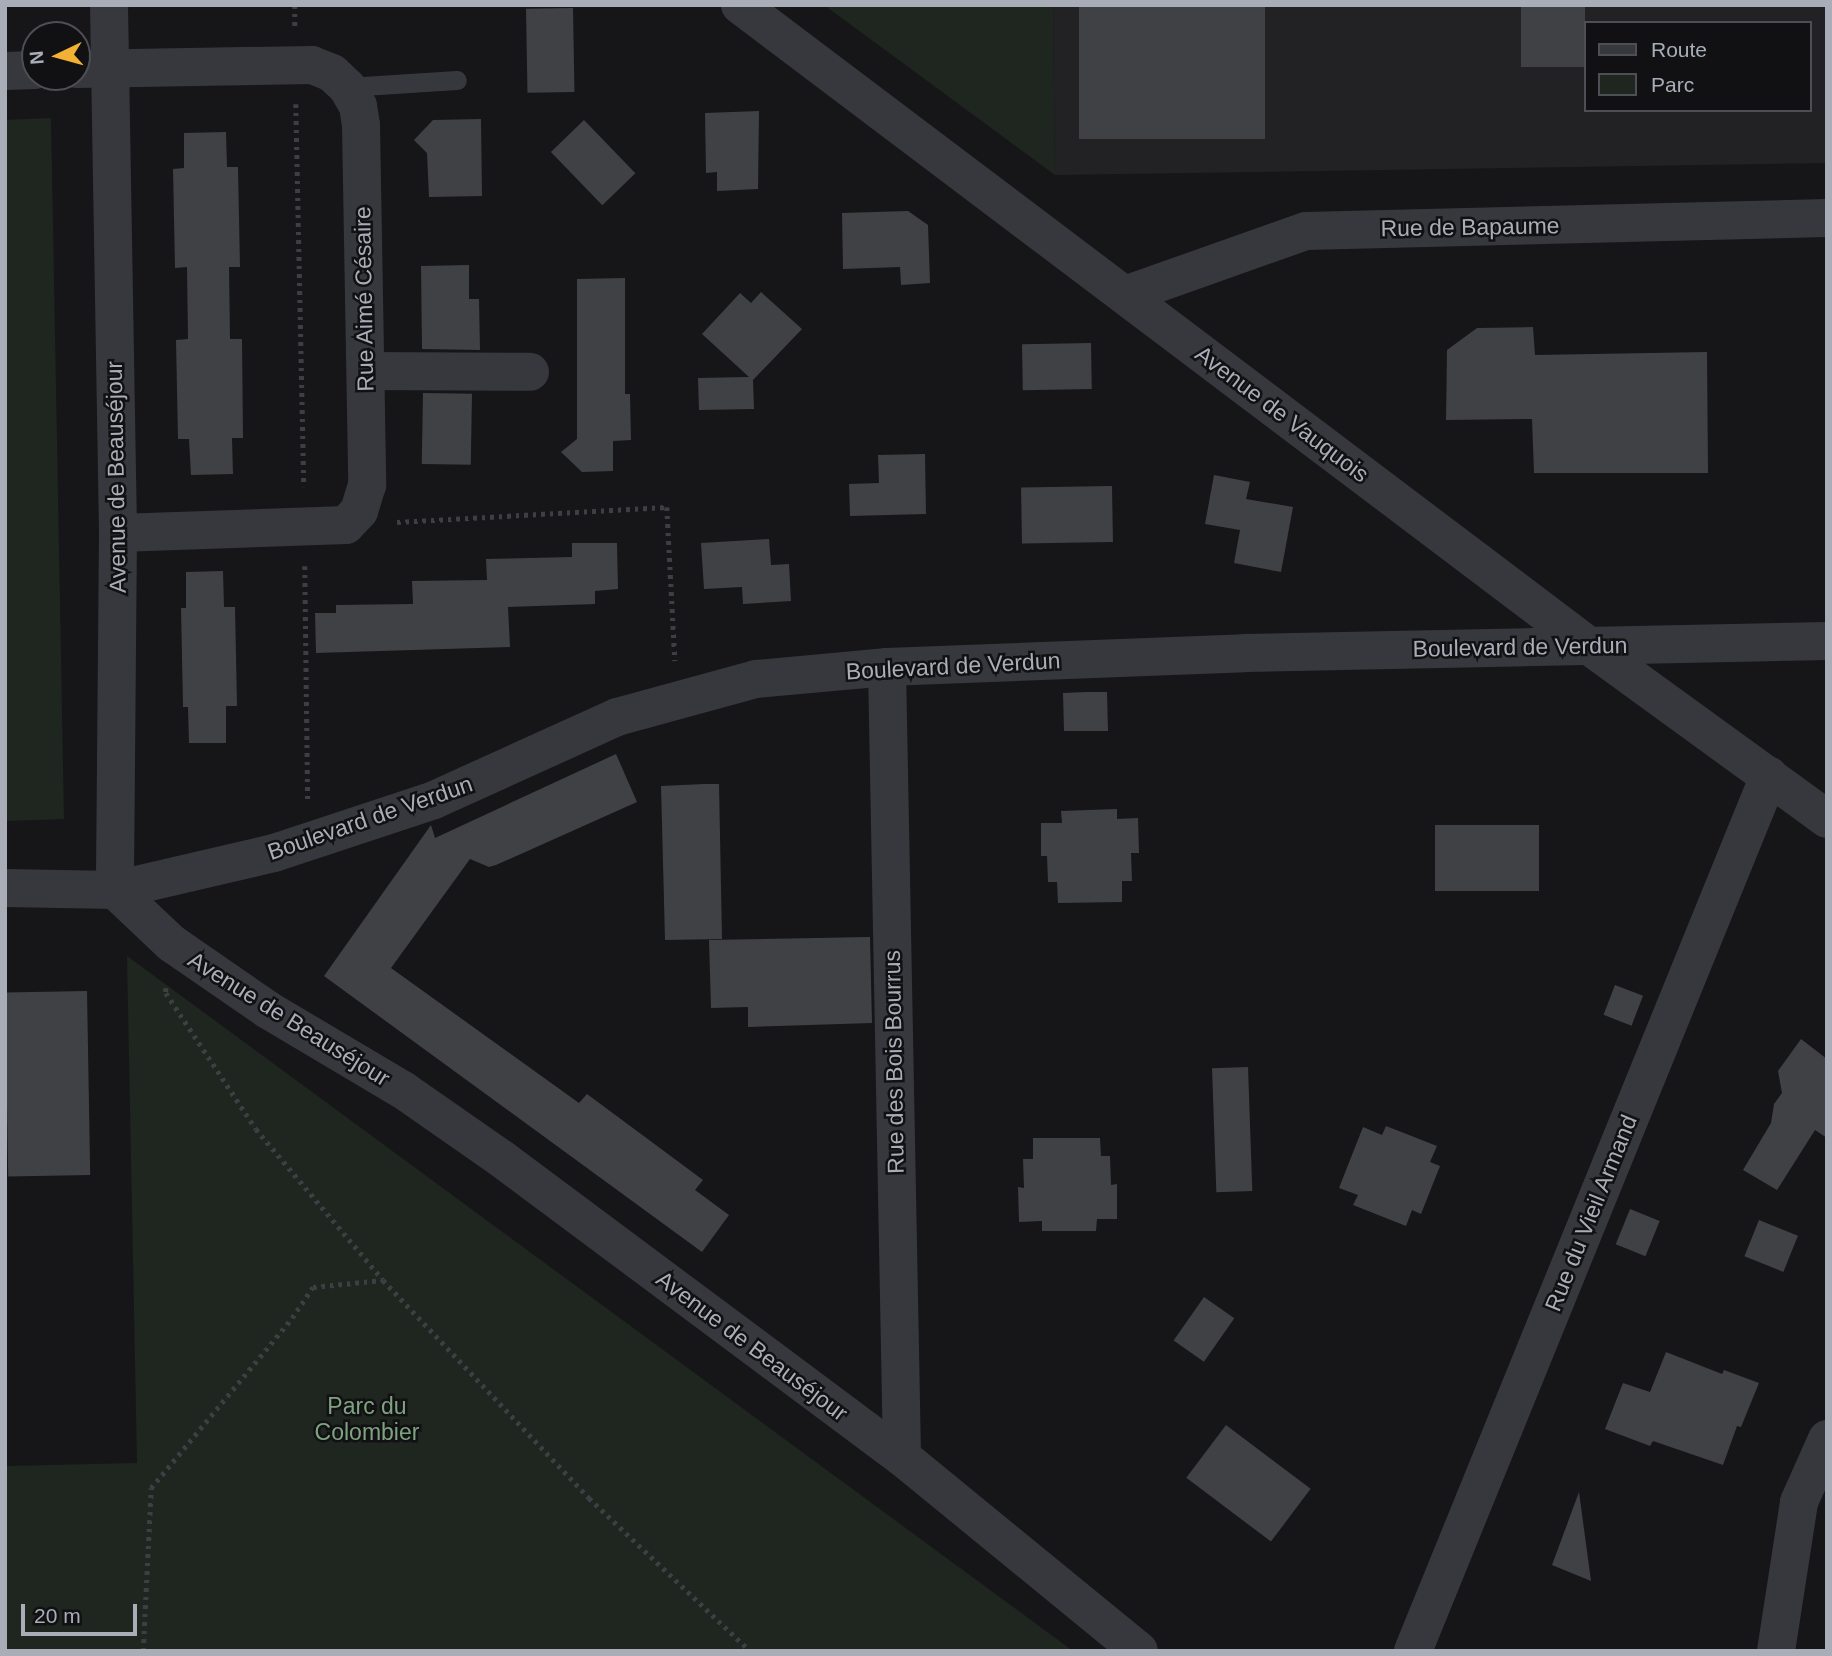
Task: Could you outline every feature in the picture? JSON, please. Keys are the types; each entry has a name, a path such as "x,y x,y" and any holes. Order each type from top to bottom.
{"street":[{"name":"Avenue de Beauséjour","path":"109,5 93,69 118,533 116,890 171,943 268,1010 403,1090 502,1159 902,1457 1139,1651"},
{"name":"Avenue de Vauquois","path":"740,5 1588,646 1827,820"},
{"path":"93,69 312,65 346,87"},
{"name":"Rue Aimé Césaire","path":"346,87 358,106 361,125 367,485 359,511 346,525"},
{"name":"Rue de Bapaume","path":"1125,295 1306,231 1827,218"},
{"path":"366,371 530,372"},
{"path":"118,533 305,529 346,525"},
{"name":"Boulevard de Verdun","path":"5,888 116,890 274,853 434,800 617,717 756,679 887,667 1245,653 1827,641"},
{"name":"Rue des Bois Bourrus","path":"887,667 902,1457"},
{"name":"Rue du Vieil Armand","path":"1413,1651 1769,776"},
{"path":"1776,1651 1799,1502 1827,1439"}],"lane":[{"path":"346,87 457,80"}],"path":[{"path":"295,5 311,841"},
{"path":"346,525 667,507 677,701"},
{"path":"171,943 166,993 256,1129 383,1280 589,1498 750,1651"},
{"path":"143,1651 151,1488 292,1318 313,1287 383,1280"}],"shaded area":[{"path":"1053,5 1827,5 1827,163 1055,175"}],"green space":[{"path":"824,5 1053,5 1055,175"},
{"path":"51,118 64,819 5,821 5,120"},
{"name":"Parc du Colombier","path":"127,956 1073,1651 5,1651 5,1466 137,1463"}],"building":[{"path":"1079,5 1265,5 1265,139 1079,139"},
{"path":"1521,5 1585,5 1584,67 1521,67"},
{"path":"573,8 574,92 527,93 526,9"},
{"path":"759,111 758,189 717,191 717,172 706,173 705,113"},
{"path":"481,119 482,196 429,197 427,153 414,140 433,120"},
{"path":"584,120 635,173 602,205 551,152"},
{"path":"226,132 227,167 238,167 240,267 229,267 230,339 242,339 243,438 232,438 233,474 191,475 189,439 178,439 176,340 188,339 187,267 175,268 173,169 184,168 184,133"},
{"path":"908,211 928,225 930,283 901,285 900,267 843,269 842,213"},
{"path":"469,265 469,299 479,299 480,350 422,349 421,266"},
{"path":"625,278 625,394 630,394 631,440 613,441 613,471 582,472 561,452 577,439 577,279"},
{"path":"761,292 802,329 753,380 754,409 699,410 698,378 749,377 702,334 740,293 751,303"},
{"path":"1533,327 1535,355 1707,352 1708,473 1534,473 1532,419 1446,420 1447,350 1477,328"},
{"path":"1091,343 1092,389 1023,390 1022,344"},
{"path":"423,393 472,394 471,465 422,464"},
{"path":"925,454 926,514 850,516 849,484 879,483 878,455"},
{"path":"1214,475 1250,482 1246,499 1293,507 1281,572 1234,563 1240,530 1205,524"},
{"path":"1112,486 1113,542 1022,544 1021,488"},
{"path":"769,539 771,565 789,564 791,601 743,604 742,587 704,589 701,543"},
{"path":"572,543 617,543 618,589 595,591 595,604 508,607 510,647 316,653 315,613 336,613 336,605 413,604 412,581 487,580 486,559 572,557"},
{"path":"223,571 224,607 235,607 237,706 226,706 226,743 189,743 188,707 183,707 181,608 186,608 186,572"},
{"path":"1107,692 1108,731 1064,731 1063,693"},
{"path":"616,754 637,802 496,865 489,867 470,859 391,968 579,1103 587,1094 703,1180 695,1190 729,1215 702,1252 324,976 431,825 435,838"},
{"path":"719,784 722,939 665,940 661,786"},
{"path":"1117,809 1117,819 1138,818 1139,853 1131,853 1132,881 1122,881 1122,902 1058,903 1057,882 1048,882 1047,856 1041,856 1041,823 1062,823 1061,811"},
{"path":"1435,825 1539,825 1539,891 1435,891"},
{"path":"870,937 872,1023 748,1027 748,1007 711,1008 709,940"},
{"path":"1615,985 1643,996 1632,1026 1604,1015"},
{"path":"87,991 90,1175 8,1176 5,992"},
{"path":"1801,1039 1827,1059 1827,1138 1815,1130 1777,1190 1743,1170 1771,1123 1774,1104 1782,1093 1778,1071"},
{"path":"1248,1067 1252,1191 1216,1192 1212,1068"},
{"path":"1386,1126 1437,1146 1430,1162 1440,1166 1421,1214 1412,1210 1406,1226 1353,1205 1358,1195 1339,1188 1363,1127 1382,1135"},
{"path":"1033,1138 1100,1138 1101,1156 1110,1156 1111,1185 1117,1184 1117,1219 1097,1219 1096,1231 1042,1231 1042,1221 1019,1222 1018,1187 1024,1188 1023,1159 1033,1159"},
{"path":"1630,1209 1660,1221 1645,1256 1616,1244"},
{"path":"1759,1220 1798,1236 1783,1272 1744,1256"},
{"path":"1204,1297 1234,1318 1204,1362 1174,1340"},
{"path":"1666,1352 1722,1374 1724,1370 1759,1383 1741,1427 1737,1426 1723,1465 1653,1441 1650,1446 1605,1429 1623,1383 1650,1392"},
{"path":"1226,1425 1311,1489 1271,1542 1186,1478"},
{"path":"1579,1492 1591,1581 1552,1565"}]}
